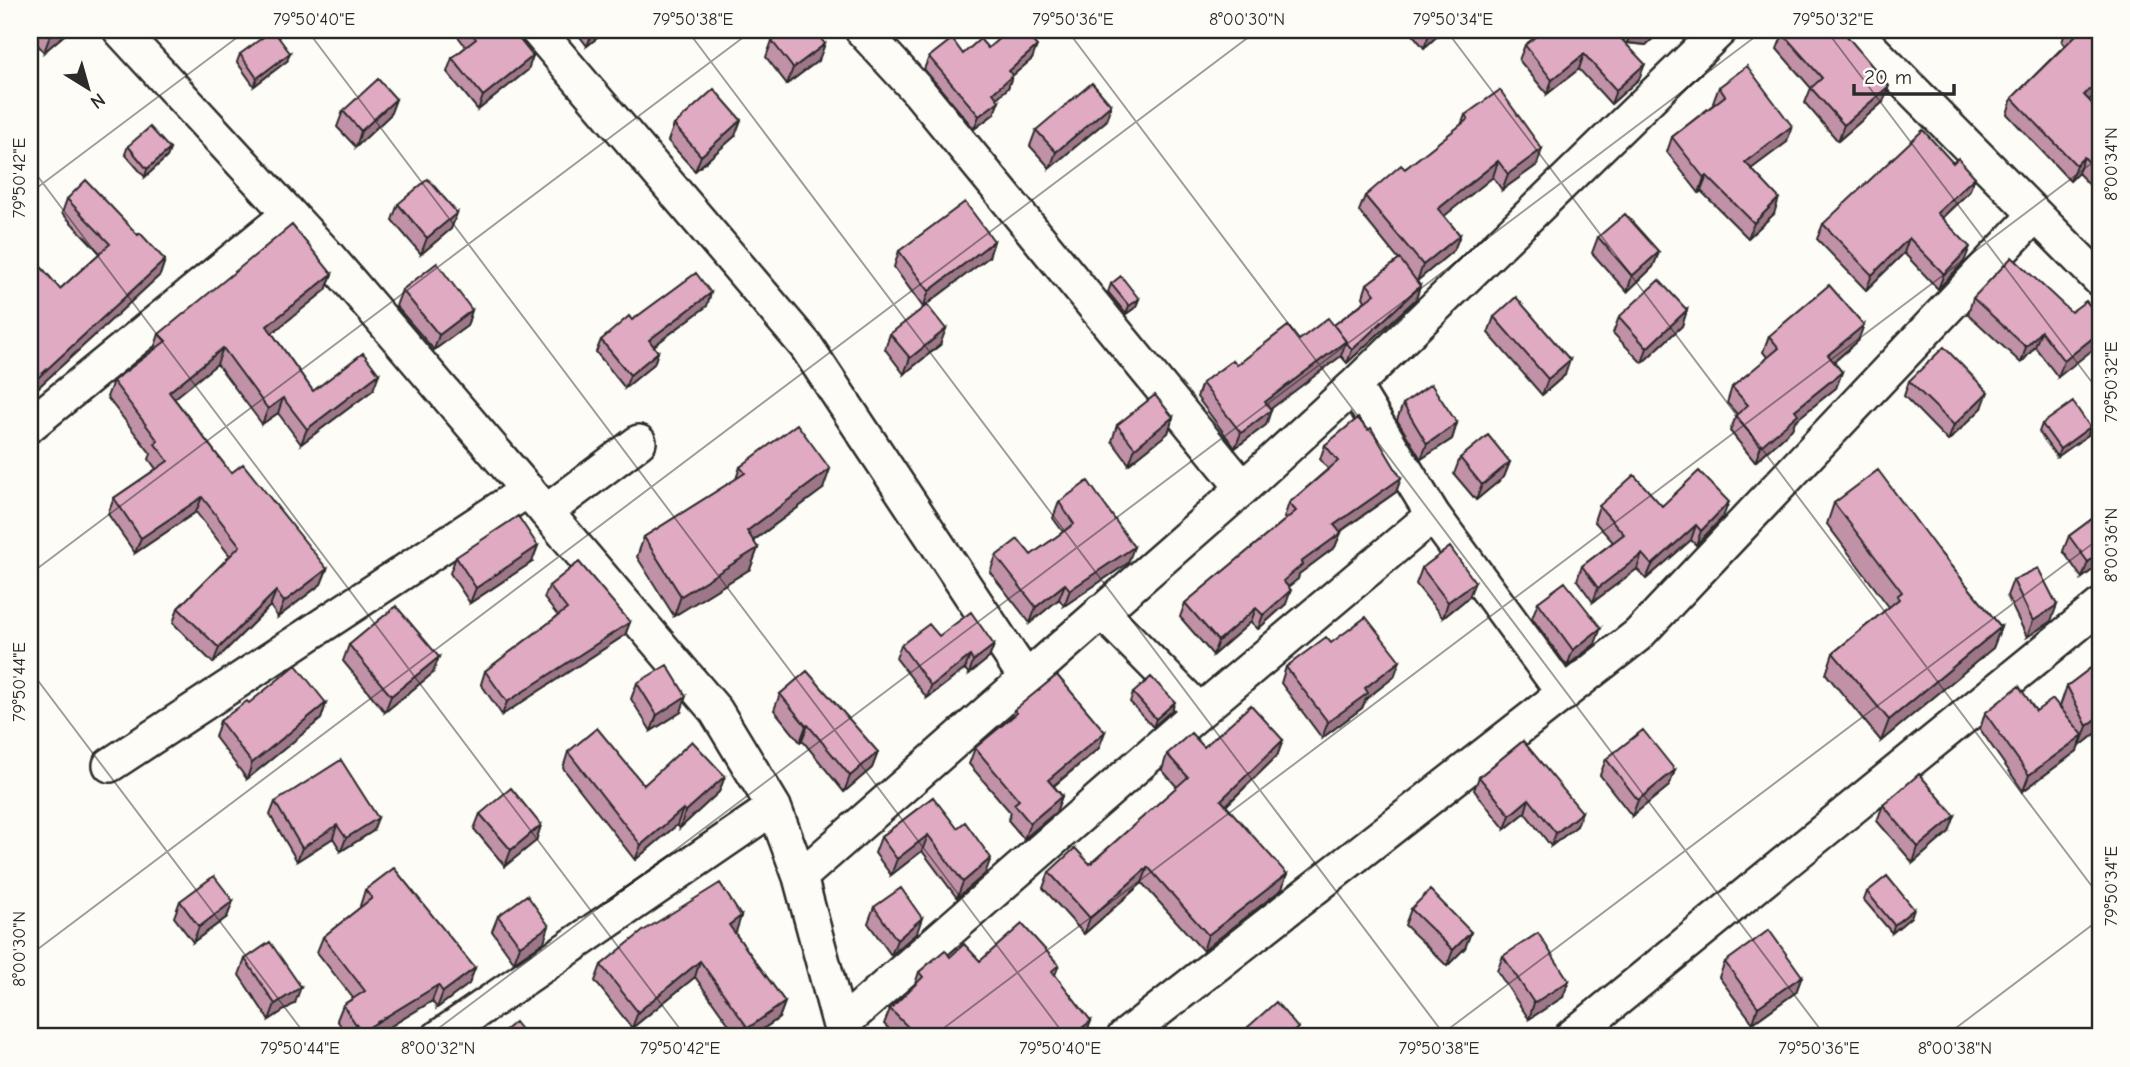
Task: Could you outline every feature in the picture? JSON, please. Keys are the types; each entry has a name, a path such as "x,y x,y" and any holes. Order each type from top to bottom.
{"street":[{"path":"120,30 289,214 716,711 774,807 800,877 842,1032 1200,711 1433,515"},
{"path":"537,30 806,346 1025,677"},
{"path":"862,30 919,92 1243,488"},
{"path":"800,877 1243,488 1354,386 1720,30"},
{"path":"1853,30 2034,216 2100,279"},
{"path":"30,425 289,214"},
{"path":"1124,1037 1638,635 2034,216"},
{"path":"1354,386 1433,515 1564,694"},
{"path":"110,765 537,501 639,442"},
{"path":"1571,1037 2100,606"},
{"path":"1101,611 1200,711"},
{"path":"439,1037 774,807"}],"building":[{"path":"44,30 57,30 50,36"},
{"path":"273,30 290,53 257,78 240,54"},
{"path":"469,30 512,30 533,56 483,96 452,58 476,39"},
{"path":"787,30 814,30 825,44 793,68 772,41"},
{"path":"1009,30 1022,30 1037,46 1009,71 1013,75 993,93 999,101 979,116 929,57 952,39 963,54 980,39 988,48"},
{"path":"1544,30 1613,30 1645,64 1616,90 1584,54 1552,80 1525,45"},
{"path":"1787,30 1842,30 1889,86 1844,125 1811,88 1822,78 1783,34"},
{"path":"2071,30 2100,30 2100,80 2084,95 2100,112 2100,174 2084,157 2076,165 2012,98 2076,35"},
{"path":"1747,66 1792,126 1745,162 1779,198 1754,223 1707,176 1704,178 1672,137 1725,96 1719,87"},
{"path":"378,79 396,99 361,131 343,111"},
{"path":"1092,83 1111,105 1056,152 1036,130"},
{"path":"714,89 741,120 701,156 674,125"},
{"path":"1500,90 1542,149 1508,174 1498,161 1438,209 1460,235 1423,265 1365,196 1401,165 1405,169 1468,119 1465,115"},
{"path":"150,127 170,149 147,169 128,146"},
{"path":"1923,130 1953,163 1958,158 1975,177 1937,213 1970,247 1944,274 1909,238 1872,275 1823,224"},
{"path":"428,179 457,213 427,238 398,204"},
{"path":"86,180 165,260 30,385 30,317 36,312 30,304 30,254 60,289 110,244 67,199"},
{"path":"965,202 994,241 929,291 899,251"},
{"path":"1625,214 1659,252 1632,276 1598,237"},
{"path":"292,225 332,274 267,326 313,391 363,353 379,374 307,429 283,398 268,409 223,348 169,392 231,473 243,464 327,569 284,602 276,591 219,648 178,608 240,546 202,497 141,538 114,498 168,461 155,444 158,441 113,381 166,341 159,334"},
{"path":"2012,257 2071,312 2086,301 2100,319 2100,332 2064,361 2041,331 2026,347 1973,298"},
{"path":"1400,259 1420,286 1352,350 1334,325 1375,294 1367,284"},
{"path":"437,263 472,310 439,335 402,290"},
{"path":"696,273 711,293 649,340 658,352 630,375 601,340 629,316 632,320"},
{"path":"1121,276 1139,299 1129,306 1111,284"},
{"path":"1659,280 1687,310 1647,348 1619,317"},
{"path":"1829,285 1864,325 1828,355 1842,372 1795,410 1798,414 1761,446 1735,416 1748,405 1732,387 1779,348 1769,336"},
{"path":"1516,297 1570,360 1548,379 1494,317"},
{"path":"927,305 946,329 910,358 890,334"},
{"path":"1328,318 1346,341 1265,402 1271,410 1241,433 1202,383 1233,360 1237,365 1288,326 1299,340"},
{"path":"1944,347 1988,392 1954,425 1909,381"},
{"path":"1431,384 1457,423 1427,444 1403,404"},
{"path":"1155,395 1173,417 1135,448 1117,425"},
{"path":"2073,402 2090,427 2060,449 2042,424"},
{"path":"1358,418 1368,430 1371,428 1401,478 1334,525 1341,533 1301,562 1303,564 1283,581 1291,590 1263,615 1256,608 1218,641 1185,603 1296,511 1289,503 1338,461 1325,445"},
{"path":"797,424 830,469 747,531 758,548 681,596 644,537 745,473 740,467"},
{"path":"1488,435 1510,462 1482,485 1460,458"},
{"path":"1878,470 1937,549 2001,627 1889,720 1833,653 1899,599 1897,596 1902,592 1834,503"},
{"path":"1699,471 1729,502 1701,531 1696,525 1652,565 1642,554 1598,588 1582,566 1624,534 1599,506 1634,475 1662,506"},
{"path":"1088,481 1134,547 1070,590 1065,584 1036,607 996,556 1018,539 1031,555 1074,524 1059,502"},
{"path":"2100,513 2100,553 2088,562 2069,536"},
{"path":"518,516 538,546 476,588 456,557"},
{"path":"1450,547 1475,582 1448,602 1422,568"},
{"path":"579,562 630,622 507,702 485,671 567,609 549,586"},
{"path":"2038,568 2057,605 2033,621 2013,580"},
{"path":"1565,582 1601,628 1573,650 1538,602"},
{"path":"396,606 439,657 391,696 349,645"},
{"path":"971,612 994,645 973,661 970,656 931,686 901,645 929,624 939,636"},
{"path":"1366,617 1400,661 1365,688 1368,693 1328,722 1286,667 1326,637 1331,643"},
{"path":"2100,661 2100,716 2087,726 2067,686"},
{"path":"296,665 326,703 252,763 220,721 247,701 249,703"},
{"path":"667,665 686,696 657,715 637,683"},
{"path":"807,671 878,752 850,776 780,694"},
{"path":"1057,675 1105,732 1048,780 1062,796 1030,823 1014,804 1019,800 975,748 1017,713 1014,710"},
{"path":"1151,677 1175,702 1156,719 1133,693"},
{"path":"2019,686 2036,711 2053,699 2083,735 2029,775 1985,713"},
{"path":"1251,705 1283,740 1221,800 1287,874 1208,935 1148,867 1090,918 1049,872 1075,848 1090,864 1188,777 1167,754 1191,733 1204,747"},
{"path":"597,728 644,785 692,741 725,776 685,812 683,809 641,845 568,752"},
{"path":"1643,730 1675,770 1638,800 1606,759"},
{"path":"1523,741 1582,812 1556,833 1529,799 1510,815 1479,777"},
{"path":"341,760 378,818 346,838 337,825 302,848 275,802"},
{"path":"1919,774 1955,816 1918,847 1883,805"},
{"path":"511,788 541,825 511,850 480,814"},
{"path":"933,797 957,828 965,822 991,858 963,882 928,835 897,859 881,837"},
{"path":"394,868 475,968 443,992 438,985 361,1032 343,1005 365,991 323,937 372,898 365,890"},
{"path":"214,876 233,901 199,927 180,901"},
{"path":"1887,876 1914,909 1894,925 1867,892"},
{"path":"720,883 741,916 729,925 785,1002 748,1028 700,961 638,1012 601,965 643,931"},
{"path":"901,888 922,918 897,940 874,907"},
{"path":"1430,890 1471,932 1453,950 1411,909"},
{"path":"527,895 549,926 520,946 498,916"},
{"path":"1022,924 1059,965 1052,971 1091,1021 1070,1037 918,1037 890,1009 923,977 919,972 945,950 950,957 964,944 980,961"},
{"path":"1769,930 1802,976 1758,1007 1725,962"},
{"path":"1538,933 1569,981 1534,1003 1503,956"},
{"path":"270,942 301,987 275,1004 245,959"},
{"path":"1276,1002 1298,1028 1287,1037 1257,1037 1248,1027"},
{"path":"515,1022 527,1037 497,1037"},
{"path":"1175,1031 1180,1037 1167,1037"}]}
